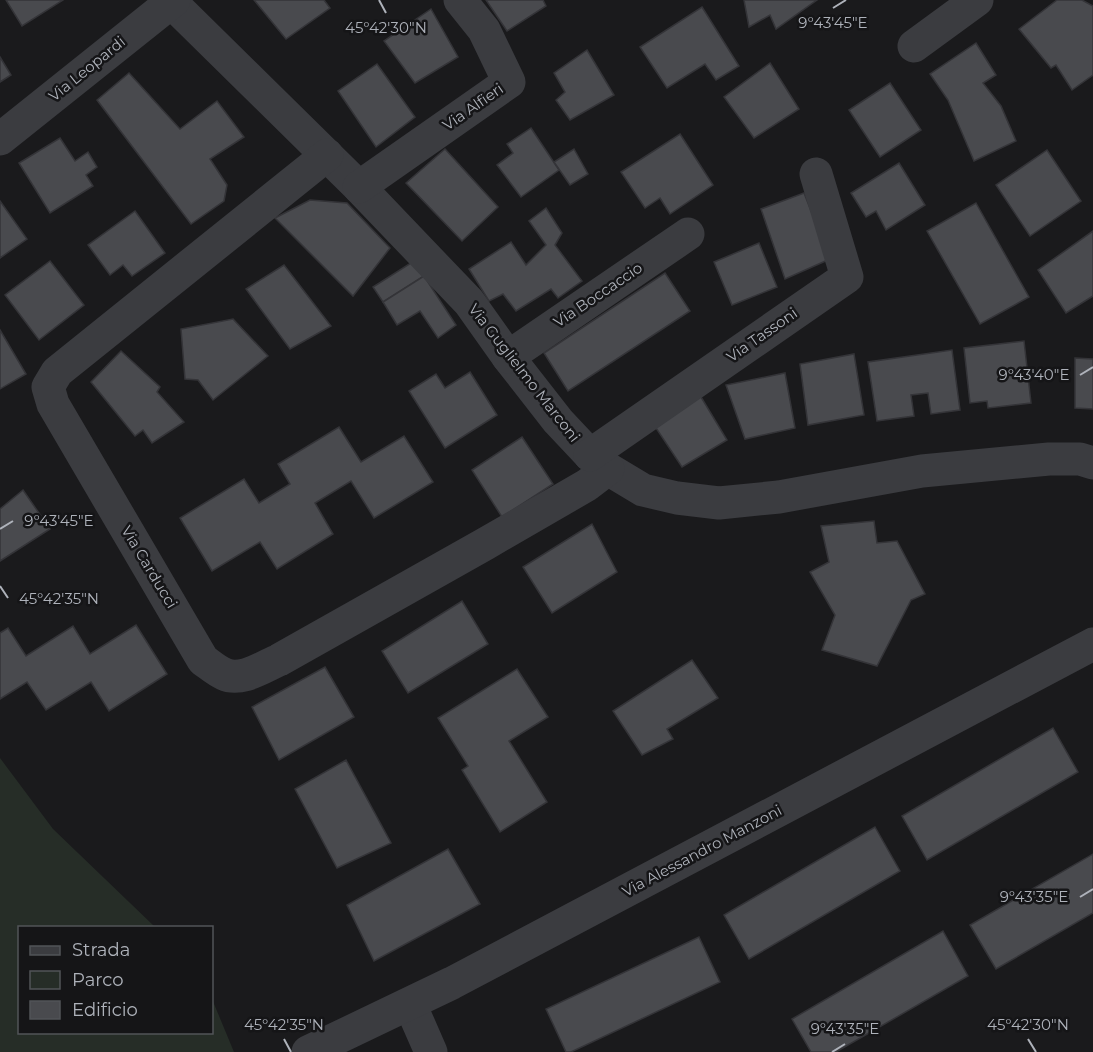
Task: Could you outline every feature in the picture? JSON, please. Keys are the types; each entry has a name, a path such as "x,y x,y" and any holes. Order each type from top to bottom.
{"street":[{"name":"Via Alfieri","path":"359,187 509,82 484,30 460,0"},
{"path":"914,46 977,0"},
{"name":"Via Guglielmo Marconi","path":"171,1 359,187 469,302 558,421 599,462 643,490 677,498 719,503 779,497 933,470 1049,459 1080,459 1093,464"},
{"name":"Via Leopardi","path":"0,139 171,1"},
{"name":"Via Carducci","path":"327,155 57,372 48,387 53,404 203,660 225,675 246,675 279,660 486,544 587,484 599,462"},
{"name":"Via Tassoni","path":"599,462 847,277 816,174"},
{"name":"Via Boccaccio","path":"508,357 688,234"},
{"name":"Via Alessandro Manzoni","path":"308,1052 452,983 1093,644"},
{"path":"410,1004 431,1052"}],"green space":[{"path":"0,758 53,829 154,926 18,926 18,1034 213,1034 213,1001 234,1052 0,1052"}],"building":[{"path":"6,0 63,0 22,26"},
{"path":"254,0 324,0 330,8 286,39"},
{"path":"486,0 543,0 546,6 507,31"},
{"path":"744,0 817,0 776,29 770,15 749,27"},
{"path":"1057,0 1082,0 1093,6 1093,75 1072,90 1056,65 1051,68 1019,29"},
{"path":"702,7 739,66 716,80 705,64 667,88 640,47"},
{"path":"431,9 458,57 415,83 384,41"},
{"path":"976,43 996,75 983,83 1001,106 1016,141 974,161 948,100 930,74"},
{"path":"587,50 614,95 570,120 556,100 565,92 554,73"},
{"path":"0,57 11,75 0,82"},
{"path":"770,63 799,109 754,138 724,97"},
{"path":"377,64 415,117 376,147 338,91"},
{"path":"129,73 180,129 217,101 244,137 210,159 227,185 224,201 191,224 97,100"},
{"path":"890,83 921,130 880,157 849,110"},
{"path":"531,128 559,170 521,197 497,165 513,153 507,144"},
{"path":"680,134 713,185 670,214 660,198 645,208 621,172"},
{"path":"60,138 75,161 88,152 97,167 86,175 93,186 50,213 19,163"},
{"path":"445,149 498,207 462,241 406,183"},
{"path":"574,149 588,174 570,185 554,162"},
{"path":"1047,150 1081,201 1030,236 996,185"},
{"path":"899,163 925,205 886,230 876,211 866,217 851,193"},
{"path":"804,193 830,259 785,279 761,209"},
{"path":"310,200 347,203 390,248 353,296 275,218"},
{"path":"0,201 27,239 0,258"},
{"path":"976,203 1029,297 980,324 927,231"},
{"path":"546,208 562,233 555,245 582,281 558,298 551,289 516,311 503,294 489,301 469,269 511,242 526,265 546,245 529,221"},
{"path":"135,211 165,253 132,276 123,265 110,275 88,245"},
{"path":"1093,231 1093,296 1066,313 1038,270"},
{"path":"759,243 777,287 732,305 714,262"},
{"path":"50,261 84,305 39,340 5,295"},
{"path":"414,261 424,276 383,302 373,287"},
{"path":"284,265 331,326 290,349 246,289"},
{"path":"665,273 690,311 568,391 544,353"},
{"path":"424,276 456,325 438,338 420,311 397,325 383,302"},
{"path":"233,319 268,356 213,400 198,380 185,379 181,329"},
{"path":"0,330 26,374 0,389"},
{"path":"1024,341 1031,403 988,408 987,401 970,403 964,348"},
{"path":"952,350 960,410 931,414 928,393 911,395 914,416 877,421 868,362"},
{"path":"121,351 160,387 157,392 184,422 152,443 143,430 135,436 91,382"},
{"path":"854,354 864,415 808,425 800,364"},
{"path":"1075,358 1093,359 1093,409 1075,408"},
{"path":"470,372 497,415 445,448 409,391 436,374 445,388"},
{"path":"785,373 795,428 745,439 726,385"},
{"path":"698,392 727,440 682,467 652,422"},
{"path":"339,427 361,462 404,436 433,482 374,518 351,481 315,503 333,534 277,569 260,542 212,571 180,518 244,479 259,503 290,484 278,464"},
{"path":"522,437 553,484 502,517 472,470"},
{"path":"23,490 50,529 0,561 0,509"},
{"path":"874,521 877,543 897,541 925,594 911,600 877,666 822,650 835,615 810,572 829,562 821,526"},
{"path":"592,524 617,572 552,613 523,567"},
{"path":"462,601 488,644 408,693 382,651"},
{"path":"136,625 167,674 109,711 91,682 46,710 27,682 0,699 0,633 8,628 26,656 73,626 90,654"},
{"path":"692,660 718,698 667,729 673,739 642,755 613,711"},
{"path":"325,667 354,717 279,760 252,707"},
{"path":"517,669 548,717 509,741 547,802 500,832 462,770 468,766 438,718"},
{"path":"1053,728 1078,772 927,860 902,816"},
{"path":"346,760 391,843 337,868 295,789"},
{"path":"875,827 900,871 749,959 724,915"},
{"path":"448,849 480,904 374,961 347,905"},
{"path":"1093,854 1093,913 996,969 970,925"},
{"path":"943,931 968,976 836,1052 811,1052 792,1019"},
{"path":"699,937 720,982 571,1052 566,1052 546,1009"}]}
